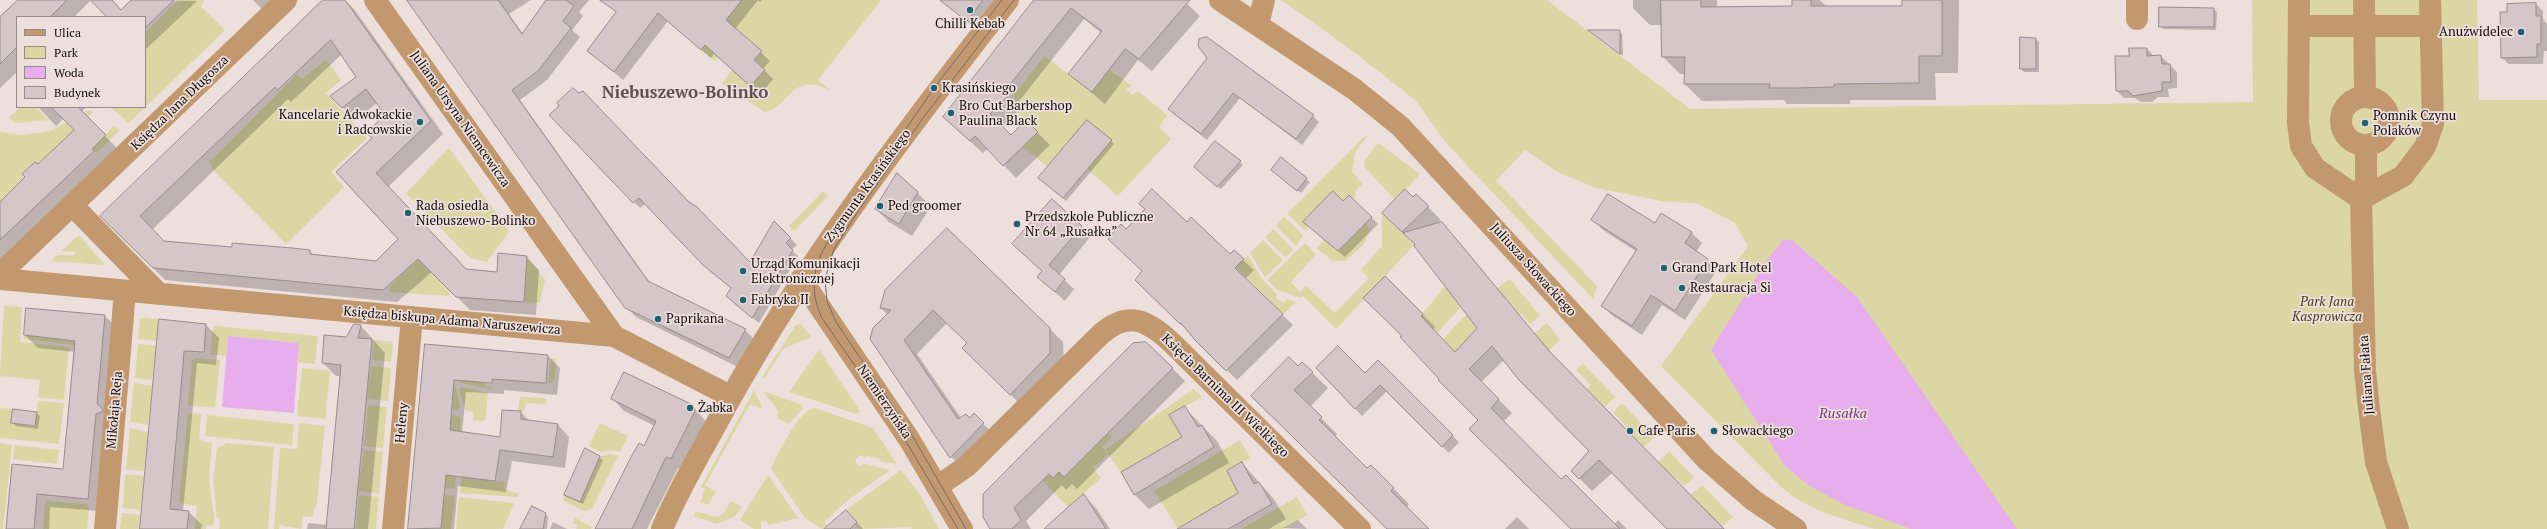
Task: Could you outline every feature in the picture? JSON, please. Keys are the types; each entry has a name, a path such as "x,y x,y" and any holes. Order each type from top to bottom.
{"street":[{"name":"Księdza Jana Długosza","path":"73,206 286,0"},
{"name":"Juliana Ursyna Niemcewicza","path":"375,0 614,336"},
{"name":"Zygmunta Krasińskiego","path":"662,529 730,396 801,279 913,123 1008,0"},
{"name":"Juliusza Słowackiego","path":"1220,0 1354,89 1396,122 1418,143 1707,460 1753,500 1796,529"},
{"name":"Juliusza Słowackiego","path":"1231,0 1258,25"},
{"path":"1258,25 1264,0"},
{"path":"2299,0 2298,123 2301,146 2316,168 2362,199 2403,176 2425,147 2433,124 2430,0"},
{"path":"2364,0 2365,97"},
{"path":"2299,26 2430,26"},
{"path":"2365,97 2381,103 2388,112 2389,122 2387,130 2382,138 2366,145 2349,139 2342,130 2340,120 2347,104 2355,99 2365,97"},
{"name":"Juliana Fałata","path":"2366,145 2366,180 2362,199 2365,370 2376,462 2398,529"},
{"path":"0,274 73,206 159,294"},
{"name":"Księdza biskupa Adama Naruszewicza","path":"0,279 614,336 730,396"},
{"name":"Niemierzyńska","path":"801,279 892,413 938,486 962,529"},
{"name":"Mikołaja Reja","path":"106,529 125,291"},
{"name":"Heleny","path":"392,529 412,317"},
{"name":"Księcia Barnima III Wielkiego","path":"938,486 967,466 1104,330 1116,322 1130,319 1146,323 1167,339 1360,529"}],"green space":[{"path":"178,0 204,0 201,7 225,30 146,107 146,31"},
{"path":"739,0 881,0 818,80 830,90 817,85 799,87 774,109 765,112 722,83 732,70 750,86 765,69 733,41 715,61 701,50"},
{"name":"Park Jana Kasprowicza","path":"1281,0 1547,0 1690,109 2253,102 2252,0 2477,0 2479,100 2547,100 2547,529 1875,529 1837,517 1813,507 1790,494 1780,486 1661,366 1748,246 1735,223 1697,203 1667,202 1596,188 1556,171 1525,150 1496,181 1597,286 1593,299 1448,145 1415,100 1350,49"},
{"path":"1045,56 1091,92 1109,70 1132,86 1126,89 1132,95 1138,91 1167,115 1159,127 1171,139 1118,196 1087,169 1048,167 1023,147 1038,132 1011,107 1016,100 1013,95"},
{"path":"326,60 341,80 326,93 367,138 331,172 344,187 286,244 214,171 209,162 297,74 302,79"},
{"path":"19,108 37,108 48,120 15,123 9,118"},
{"path":"111,108 144,108 129,123"},
{"path":"86,111 94,111 38,164 34,162 22,174 25,177 0,202 0,132 23,135 50,131"},
{"path":"114,126 120,130 97,153 92,149"},
{"path":"1366,135 1367,136 1355,153 1352,171 1362,184 1355,192 1356,196 1353,199 1349,195 1343,201 1333,191 1306,231 1287,214"},
{"path":"1378,143 1420,174 1395,200 1364,166 1365,160"},
{"path":"449,148 509,231 487,262 470,258 406,193"},
{"path":"823,191 828,196 794,231 789,226"},
{"path":"1382,213 1415,244 1336,329 1303,296 1300,298 1278,290 1267,280 1305,243 1316,254 1291,282 1300,292 1306,286 1335,313 1369,278 1361,270 1382,246"},
{"path":"1284,217 1303,235 1296,246 1276,226"},
{"path":"1366,223 1370,232 1363,245 1345,261 1333,261 1316,248 1325,239 1338,251"},
{"path":"1273,229 1293,250 1286,257 1265,238"},
{"path":"79,235 105,265 51,261 58,255 75,255 75,252 61,251"},
{"path":"1263,240 1283,260 1265,277 1250,253"},
{"path":"1248,255 1262,279 1277,294 1276,298 1284,303 1286,299 1296,302 1283,314 1236,267"},
{"path":"527,256 545,280 540,303 524,302"},
{"path":"418,259 450,293 449,296 390,292 389,287"},
{"path":"1510,279 1540,316 1530,324 1521,313 1515,318 1509,302 1497,288"},
{"path":"1445,286 1461,307 1437,333 1421,316"},
{"path":"4,306 22,307 20,342 69,347 64,400 38,397 40,380 0,376"},
{"path":"1467,314 1477,328 1471,335 1476,341 1460,357 1443,339"},
{"path":"140,318 159,319 157,341 138,339"},
{"path":"1547,323 1560,340 1544,355 1540,341 1535,333"},
{"path":"801,324 811,337 783,349 764,379 762,377 796,325"},
{"path":"215,326 318,336 315,364 298,362 299,343 228,336 226,356 210,354 213,329"},
{"path":"24,335 75,341 75,345 24,339"},
{"path":"374,340 393,342 391,362 372,360"},
{"path":"138,344 156,346 152,380 135,378"},
{"path":"819,350 860,411 856,414 789,392"},
{"path":"196,358 220,360 215,408 188,405 192,360"},
{"path":"551,358 556,360 555,379 552,383 548,383"},
{"path":"1583,364 1615,397 1604,408 1582,394 1591,385 1576,370"},
{"path":"371,366 391,368 388,401 367,399"},
{"path":"302,368 330,371 325,419 297,416"},
{"path":"476,378 476,382 484,382 485,386 491,387 491,389 462,383 459,380"},
{"path":"134,383 153,386 148,425 130,422"},
{"path":"453,384 456,388 460,406 458,410 452,409 453,398 449,398"},
{"path":"462,387 488,393 485,421 473,420 474,412 465,410 459,389"},
{"path":"1194,389 1202,397 1169,415 1182,437 1121,472 1108,454 1093,468 1101,478 1068,507 1042,480 1049,473 1053,478 1059,472 1064,477 1108,433 1112,437 1102,447 1105,450"},
{"path":"754,390 763,409 750,404 705,485 716,492 708,504 700,503 705,489 701,487"},
{"path":"763,391 800,404 802,409 789,424 777,418 778,411"},
{"path":"520,397 544,398 547,401 545,404 526,403 524,411 518,411"},
{"path":"38,401 64,403 59,444 0,438 0,408 13,409 12,423 22,425 24,411 27,411 25,426 35,427"},
{"path":"1622,403 1654,437 1642,449 1643,447 1637,440 1632,445 1623,435 1629,429 1613,413"},
{"path":"368,405 387,407 383,448 364,446"},
{"path":"815,408 873,428 897,464 879,461 880,459 866,456 866,459 862,455 857,457 855,462 859,466 865,464 890,470 848,500 824,522 827,525 822,529 805,518 771,468 796,424 802,416"},
{"path":"188,413 201,414 199,438 202,441 212,443 209,477 214,518 213,526 207,525 206,529 195,529 197,506 183,504 179,501"},
{"path":"452,414 461,418 460,432 448,451 447,416 451,416"},
{"path":"207,415 294,424 292,445 205,436"},
{"path":"299,423 325,426 316,509 314,509 313,517 303,516 301,529 280,525 279,529 274,529 280,448 297,449"},
{"path":"600,423 628,436 620,452 613,450 601,452 589,446"},
{"path":"130,428 148,432 144,471 126,469"},
{"path":"1240,440 1250,458 1227,471 1238,493 1178,529 1154,491"},
{"path":"0,443 12,445 3,529 0,529"},
{"path":"227,443 274,447 268,529 219,529 220,518 217,518 213,481 217,448"},
{"path":"15,445 59,450 57,464 13,459"},
{"path":"364,450 383,452 379,493 358,491"},
{"path":"1669,451 1694,477 1684,486 1677,479 1674,481 1655,466"},
{"path":"610,454 618,456 592,509 584,511 564,501 564,495 580,502 600,456"},
{"path":"444,457 458,457 455,489 445,488"},
{"path":"462,467 470,478 505,482 504,489 519,494 517,497 460,493"},
{"path":"901,470 920,494 939,529 912,529 911,527 859,529 855,524 857,521 846,510"},
{"path":"125,474 144,476 141,510 123,508"},
{"path":"768,475 798,518 769,525 766,521 761,522 761,529 754,529 740,520"},
{"path":"1702,485 1733,517 1723,526 1716,520 1712,524 1691,494"},
{"path":"359,495 379,497 376,529 356,529"},
{"path":"444,495 455,496 451,529 437,529 441,528"},
{"path":"459,497 514,503 503,529 456,529"},
{"path":"1297,497 1307,515 1283,529 1241,529"},
{"path":"48,501 87,504 89,509 87,529 43,529 45,505"},
{"path":"731,501 742,507 734,517 717,524 694,516 696,512 718,517 723,514"},
{"path":"122,513 141,515 139,529 120,529"},
{"path":"575,518 592,527 591,529 576,529 578,525 573,523"}],"water":[{"name":"Rusałka","path":"1783,240 1792,240 1857,297 2017,529 1911,529 1843,504 1808,485 1785,466 1711,350 1768,258"},
{"path":"228,336 299,343 294,413 222,407"}],"building":[{"path":"18,0 67,0 51,16 16,16 16,48 0,64 0,17"},
{"path":"91,0 112,0 121,10 131,0 174,0 146,27 146,16 106,16"},
{"path":"323,0 345,0 431,121 376,173 466,269 497,272 498,253 527,256 524,302 456,297 418,259 383,290 153,268 100,216","holes":["331,40 356,77 330,96 342,108 366,89 385,115 366,133 372,138 336,172 398,239 376,261 310,254 310,250 292,248 232,243 232,247 164,241 140,216 275,87 277,90"]},
{"path":"407,0 498,0 522,34 546,0 566,0 574,6 563,21 571,28 538,71 512,90 648,281 746,329 729,358 625,308"},
{"path":"600,0 742,0 726,20 762,51 754,60 765,70 750,86 705,45 701,50 658,13 614,72 587,51 616,12"},
{"path":"940,0 983,0 967,21"},
{"path":"1034,0 1190,0 1139,59 1125,49 1092,92 1068,74 1102,31 1071,8 1004,92 1008,96 990,114 1011,135 1026,120 1038,132 1003,166 975,136 970,141 943,117"},
{"path":"1661,0 1701,0 1701,7 1792,6 1792,0 1811,0 1811,6 1902,6 1902,0 1942,0 1942,56 1919,56 1919,83 1834,84 1834,87 1796,88 1769,88 1770,84 1684,84 1685,57 1662,57"},
{"path":"2536,3 2536,16 2541,16 2541,44 2537,44 2537,57 2501,58 2500,12 2507,12 2507,4"},
{"path":"2159,7 2214,8 2214,27 2159,27"},
{"path":"1588,30 1620,30 1620,54"},
{"path":"1207,37 1314,115 1296,139 1233,93 1201,134 1168,109 1207,58 1198,46 1199,39"},
{"path":"2020,37 2036,38 2036,69 2020,69"},
{"path":"2129,48 2147,48 2147,56 2161,55 2162,64 2170,64 2171,82 2162,82 2162,91 2133,96 2128,91 2116,91 2115,56 2129,56"},
{"path":"573,88 579,93 583,91 688,201 697,207 750,262 774,221 791,238 786,243 793,250 752,318 726,296 731,288 703,265 639,198 633,203 549,115 559,106 557,103"},
{"path":"52,108 79,108 106,135 92,149 94,151 0,240 0,202 25,177 22,174 35,162 38,164 74,130"},
{"path":"1087,120 1112,140 1063,198 1038,178"},
{"path":"1215,141 1241,161 1217,187 1194,167"},
{"path":"1281,157 1307,178 1297,191 1271,170"},
{"path":"897,173 918,192 899,224 875,209"},
{"path":"1152,189 1187,222 1191,217 1230,254 1234,250 1244,259 1235,268 1283,314 1226,371 1195,340 1181,323 1180,324 1135,280 1142,271 1108,239 1121,224 1126,229 1145,209 1139,204"},
{"path":"1405,189 1413,197 1416,194 1429,206 1402,232 1382,213"},
{"path":"1333,191 1343,201 1349,195 1372,217 1338,251 1303,222"},
{"name":"Grand Park Hotel","path":"1608,194 1655,223 1661,213 1692,232 1685,243 1708,259 1675,311 1651,295 1632,326 1601,306 1637,249 1591,220"},
{"path":"1052,199 1082,226 1049,265 1065,279 1055,292 1037,277 1042,271 1012,244"},
{"path":"1442,222 1550,352 1724,529 1667,529 1599,460 1579,479 1571,471 1589,451 1519,380 1492,346 1469,369 1499,399 1491,408 1561,479 1566,475 1620,529 1571,529 1469,429 1478,420 1438,380 1439,379 1400,337 1402,336 1363,298 1385,276 1423,314 1421,316 1455,352 1477,328 1414,246 1415,244 1403,233"},
{"path":"947,228 1050,328 1050,353 1010,395 962,348 967,343 933,310 904,340 958,419 966,414 970,418 974,413 984,423 950,458 870,339 873,328 891,310 880,308 885,290"},
{"path":"26,308 105,315 97,404 103,409 102,412 96,414 88,499 37,494 34,529 6,529 12,464 63,469 75,341 24,335"},
{"path":"159,319 206,324 204,352 184,351 170,509 189,511 187,529 140,529"},
{"path":"354,324 361,325 358,338 372,339 354,529 326,529 341,365 322,363 324,335 346,337"},
{"path":"1146,342 1173,368 1064,477 1059,472 1053,478 1049,474 1014,508 1021,520 1012,529 990,529 983,517 983,494 1133,343"},
{"path":"425,344 548,355 546,383 492,379 492,383 454,380 450,430 500,437 502,410 521,411 521,419 558,424 553,457 500,450 495,481 446,475 441,528 408,529"},
{"path":"1338,346 1365,373 1378,360 1453,435 1442,447 1380,385 1355,409 1316,368"},
{"path":"1289,357 1298,366 1302,362 1313,372 1294,390 1322,417 1319,420 1367,468 1371,465 1394,488 1391,491 1429,529 1387,529 1251,396"},
{"path":"624,372 693,405 695,411 671,459 666,457 632,529 595,529 639,443 644,446 656,421 611,399"},
{"path":"1185,406 1198,427 1202,425 1214,447 1134,495 1121,472 1182,437 1169,415"},
{"path":"13,409 37,412 35,426 11,423"},
{"path":"585,448 600,456 580,502 564,495"},
{"path":"1242,462 1254,484 1259,482 1272,504 1228,529 1177,529 1238,493 1227,471"},
{"path":"1084,494 1106,529 1044,529 1068,507"},
{"path":"532,506 546,513 543,529 520,529"},
{"path":"846,510 857,522 850,529 824,529"}],"tram line":[{"path":"958,529 901,433 822,318 818,309 814,290 814,281 815,272 821,254 826,245 934,88 1002,0"},
{"path":"966,529 912,435 836,322 827,301 825,279 834,249 857,213 923,118 1014,0"}],"place":[{"name":"Chilli Kebab","path":"970,10"},
{"name":"Anużwidelec","path":"2521,32"},
{"name":"Krasińskiego","path":"934,88"},
{"name":"Bro Cut Barbershop Paulina Black","path":"951,113"},
{"name":"Kancelarie Adwokackie i Radcowskie","path":"420,122"},
{"name":"Pomnik Czynu Polaków","path":"2365,123"},
{"name":"Ped groomer","path":"880,206"},
{"name":"Rada osiedla Niebuszewo-Bolinko","path":"408,213"},
{"name":"Przedszkole Publiczne Nr 64 „Rusałka”","path":"1017,224"},
{"name":"Grand Park Hotel","path":"1664,268"},
{"name":"Urząd Komunikacji Elektronicznej","path":"743,271"},
{"name":"Restauracja Si","path":"1682,288"},
{"name":"Fabryka II","path":"743,300"},
{"name":"Paprikana","path":"658,319"},
{"name":"Żabka","path":"690,408"},
{"name":"Cafe Paris","path":"1630,431"},
{"name":"Słowackiego","path":"1714,431"}],"district":[{"name":"Niebuszewo-Bolinko","path":"685,93"}]}
